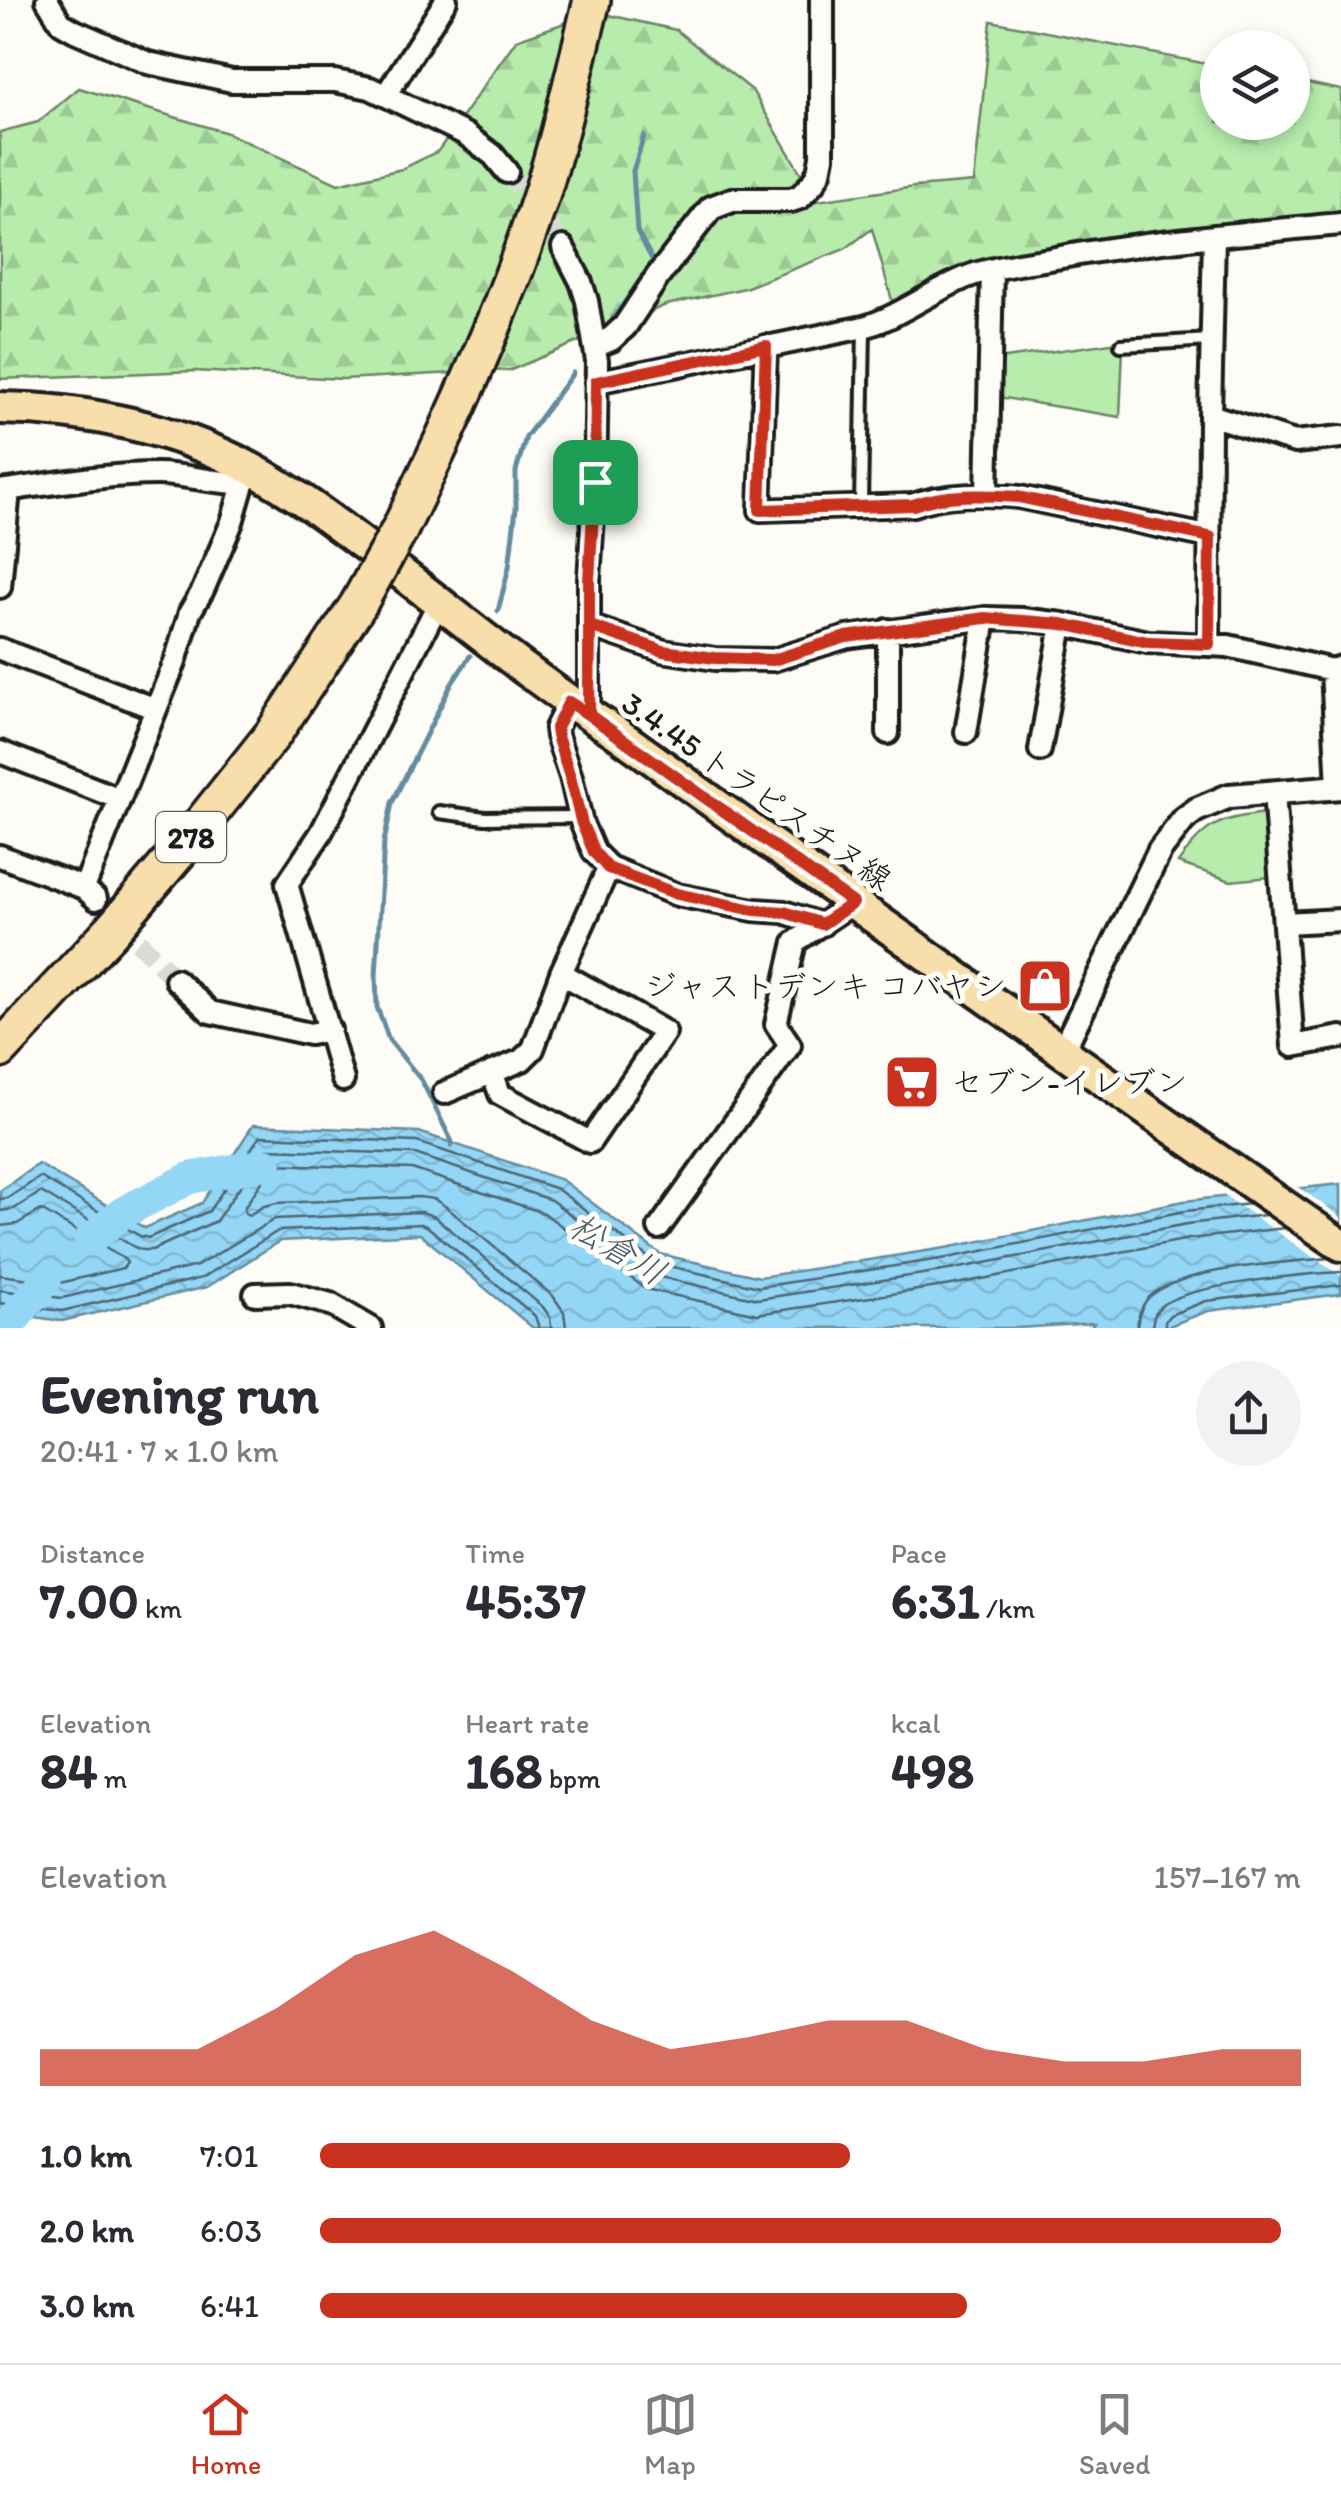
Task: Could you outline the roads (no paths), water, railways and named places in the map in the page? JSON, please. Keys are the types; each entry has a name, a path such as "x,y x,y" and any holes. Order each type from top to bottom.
{"highway":[{"name":"278","path":"391,526 490,283 538,139 576,0"},
{"name":"278","path":"0,1050 112,931 273,734 451,426 507,292 542,190 592,0"},
{"name":"278","path":"0,1020 96,922 173,830 350,599"}],"main road":[{"name":"3.4.45 トラピスチヌ線","path":"0,408 48,409 114,420 195,444 246,475 294,494 579,708 1341,1246"}],"street":[{"path":"47,0 61,22 75,31 128,56 182,72 232,82 336,81 370,88 465,134 493,155 507,172"},
{"path":"391,87 446,0"},
{"path":"596,346 625,326 711,208 732,200 791,200 813,183 819,172 823,138 822,0"},
{"path":"596,382 864,327 904,311 961,280 992,270 1091,251 1341,224"},
{"path":"1209,644 1214,236"},
{"path":"562,247 587,300 596,346 590,626 579,708 556,728 580,817 594,852 608,868 677,894 754,910 784,912 822,924"},
{"path":"988,495 992,270"},
{"path":"766,346 760,510 913,505 929,499 988,495 1018,497 1210,537"},
{"path":"1210,415 1295,442 1341,437"},
{"path":"0,587 4,490 160,474 224,483 246,475"},
{"path":"0,856 90,893 120,799 175,662 190,612 232,522 246,475"},
{"path":"343,1080 288,884 321,833 439,602"},
{"path":"590,626 663,651 696,657 773,660 846,637 985,618 1062,624 1148,642 1228,646 1336,668 1339,787 1229,796 1210,802 1184,819 1160,850 1062,1052"},
{"path":"966,732 985,618"},
{"path":"1040,750 1062,624"},
{"path":"888,630 888,733"},
{"path":"0,649 156,708"},
{"path":"0,752 120,799"},
{"path":"1274,792 1293,1046 1341,1037"},
{"path":"444,1093 522,1060 533,1050 561,972 608,868"},
{"path":"659,1228 790,1045 776,1024 795,942 853,903"},
{"path":"1284,923 1341,920"},
{"path":"492,1072 500,1094 590,1142 666,1032 561,972"},
{"path":"176,980 210,1012 310,1034 330,1030"},
{"path":"254,1294 290,1292 330,1304 371,1328"}],"lane":[{"path":"861,506 864,327"},
{"path":"1121,345 1212,340"},
{"path":"439,812 485,818 580,817"}],"water":[{"path":"253,1125 419,1132 562,1180 660,1254 760,1277 945,1248 1184,1201 1341,1184 1341,1294 1208,1311 1164,1328 1091,1328 1094,1323 1019,1328 533,1328 420,1234 280,1241 207,1287 62,1321 0,1312 0,1191 38,1164 145,1228 202,1203"}],"waterway":[{"path":"613,319 653,261 637,231 633,171 644,136"},
{"path":"498,611 509,567 516,471 526,437 573,373"},
{"path":"451,1146 422,1081 389,1040 377,1007 376,975 384,842 392,803 451,685 470,656"},
{"name":"松倉川","path":"90,1240 122,1213 190,1178 266,1164"},
{"name":"松倉川","path":"7,1328 46,1279"}],"tunnel":[{"path":"507,172 563,247"},
{"path":"96,899 176,980"}],"place":[{"name":"ジャストデンキ コバヤシ","path":"1045,986"},
{"name":"セブン-イレブン","path":"912,1082"}]}
